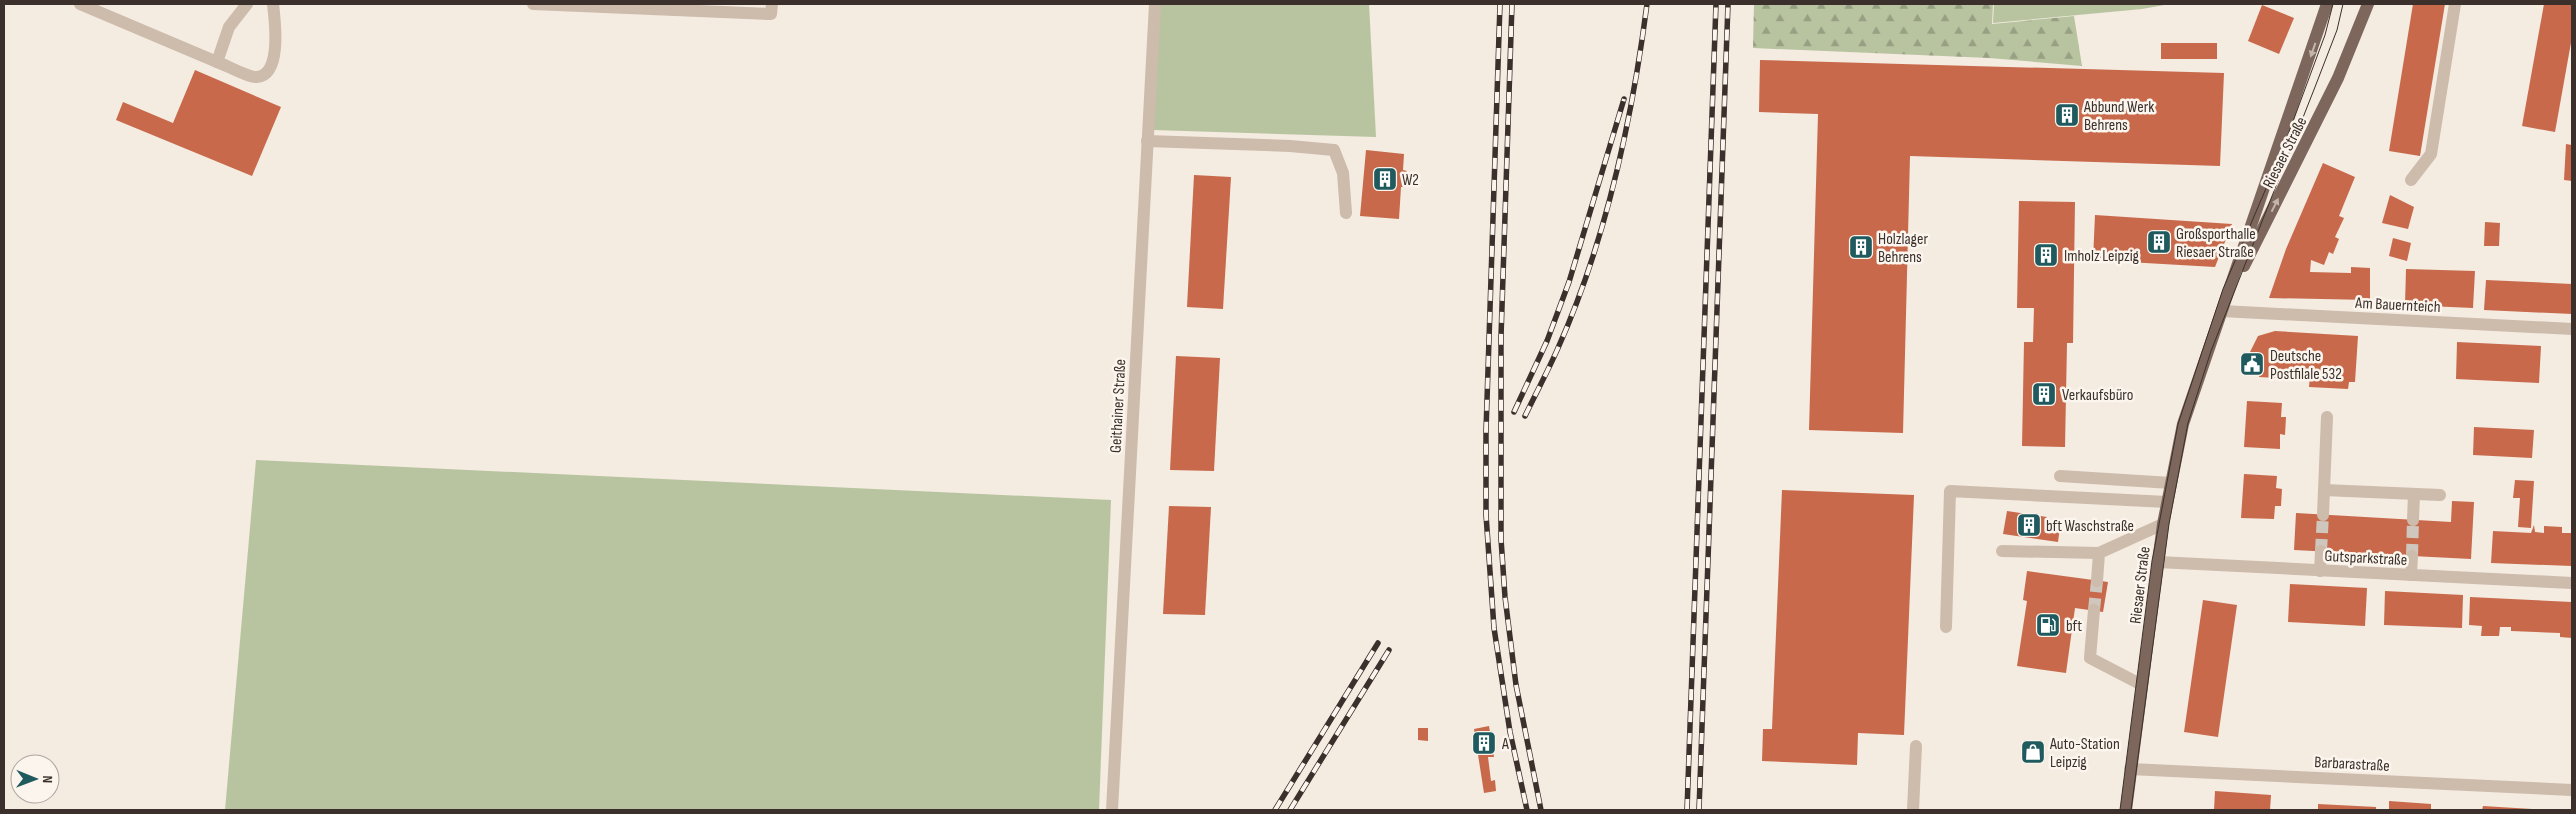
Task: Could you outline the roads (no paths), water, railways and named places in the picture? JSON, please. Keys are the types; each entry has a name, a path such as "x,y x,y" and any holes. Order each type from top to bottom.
{"main road":[{"name":"Riesaer Straße","path":"2126,810 2162,524 2183,424 2327,4"},
{"name":"Riesaer Straße","path":"2222,311 2338,78 2368,4"}],"street":[{"path":"80,4 256,78 266,75 274,64 273,4"},
{"path":"218,62 229,27 247,4"},
{"path":"533,4 611,5 771,14 772,4"},
{"name":"Geithainer Straße","path":"1112,810 1155,4"},
{"path":"2411,180 2431,154 2455,4"},
{"path":"1147,141 1290,146 1334,150 1344,173 1346,213"},
{"name":"Am Bauernteich","path":"2222,311 2572,329"},
{"path":"2323,515 2328,417"},
{"path":"2060,476 2171,483"},
{"path":"2324,490 2440,495"},
{"path":"1946,627 1950,491 2167,502"},
{"path":"2413,520 2414,494"},
{"path":"2002,551 2099,553 2162,524"},
{"path":"2320,570 2322,551"},
{"path":"2097,581 2099,553"},
{"path":"2411,575 2412,556"},
{"name":"Gutsparkstraße","path":"2158,562 2572,583"},
{"path":"2094,610 2090,658 2142,685"},
{"path":"1913,810 1916,746"},
{"name":"Barbarastraße","path":"2130,769 2572,790"}],"tunnel":[{"path":"2321,551 2323,515"},
{"path":"2412,556 2413,520"},
{"path":"2094,610 2097,581"}],"tram line":[{"path":"2120,810 2152,561 2178,424 2223,289 2282,151 2325,35 2333,4"},
{"path":"2131,810 2169,524 2188,423 2211,351 2337,30 2343,4"}],"railway":[{"path":"1500,4 1486,431 1486,515 1494,628 1510,732 1527,810"},
{"path":"1512,4 1501,337 1501,539 1505,597 1516,685 1541,810"},
{"path":"1525,416 1554,357 1575,307 1603,223 1615,179 1634,92 1647,4"},
{"path":"1687,810 1716,4"},
{"path":"1699,810 1728,4"},
{"path":"1514,412 1547,341 1569,282 1624,99"},
{"path":"1275,810 1378,643"},
{"path":"1290,810 1389,650"}],"place":[{"name":"Abbund Werk Behrens","path":"2067,115"},
{"name":"W2","path":"1385,179"},
{"name":"Großsporthalle Riesaer Straße","path":"2159,242"},
{"name":"Holzlager Behrens","path":"1861,247"},
{"name":"Imholz Leipzig","path":"2046,255"},
{"name":"Deutsche Postfilale 532","path":"2252,364"},
{"name":"Verkaufsbüro","path":"2044,394"},
{"name":"bft Waschstraße","path":"2029,525"},
{"name":"bft","path":"2048,625"},
{"name":"A","path":"1484,743"},
{"name":"Auto-Station Leipzig","path":"2033,752"}]}
